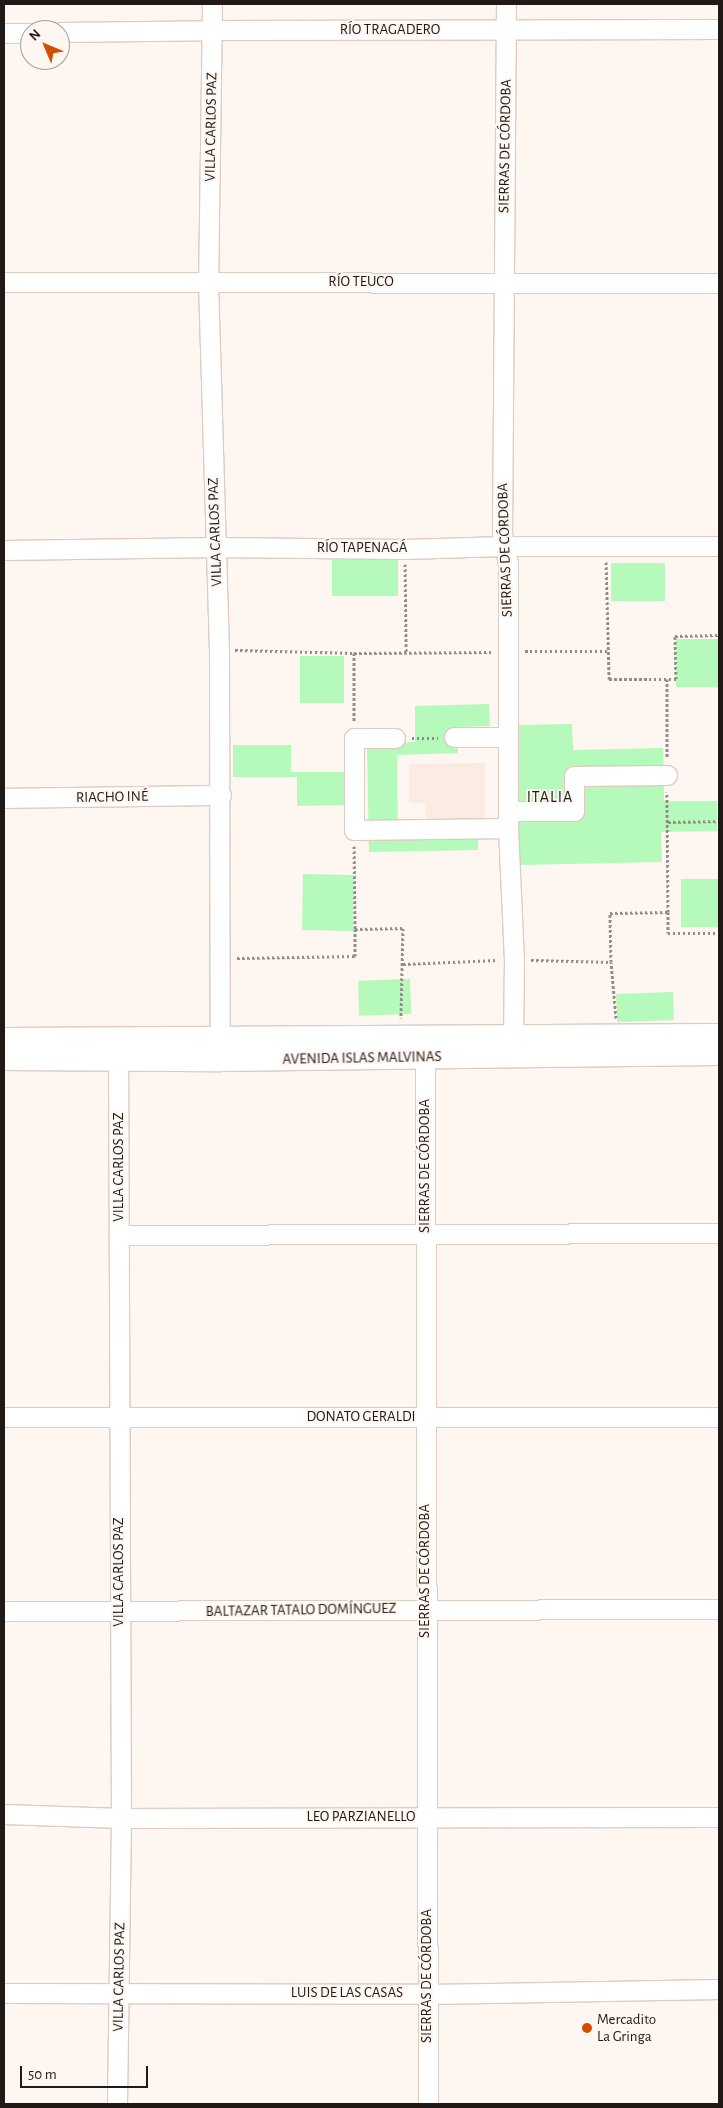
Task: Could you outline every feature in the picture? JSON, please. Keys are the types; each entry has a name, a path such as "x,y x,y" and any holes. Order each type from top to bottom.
{"main road":[{"name":"AVENIDA ISLAS MALVINAS","path":"220,1049 400,1038 425,1047 513,1037 719,1036"},
{"name":"AVENIDA ISLAS MALVINAS","path":"4,1040 118,1049 425,1047 719,1053"},
{"name":"AVENIDA ISLAS MALVINAS","path":"4,1058 118,1049"}],"street":[{"name":"VILLA CARLOS PAZ","path":"212,4 208,281 219,650 221,795 220,1049"},
{"name":"SIERRAS DE CÓRDOBA","path":"506,4 502,533 508,564 508,820 514,959 513,1037"},
{"name":"RÍO TRAGADERO","path":"70,32 719,29"},
{"path":"4,33 20,33"},
{"name":"RÍO TEUCO","path":"4,282 719,282"},
{"name":"RÍO TAPENAGÁ","path":"4,550 215,547 405,549 504,546 719,546"},
{"path":"454,738 508,737"},
{"path":"395,738 354,738 354,830 508,820 574,811 574,776 667,775"},
{"name":"RIACHO INÉ","path":"4,798 221,795"},
{"name":"SIERRAS DE CÓRDOBA","path":"425,1047 424,1417 428,2104"},
{"name":"VILLA CARLOS PAZ","path":"117,2104 121,1818 118,1049"},
{"path":"119,1235 719,1233"},
{"name":"DONATO GERALDI","path":"4,1417 719,1417"},
{"name":"BALTAZAR TATALO DOMÍNGUEZ","path":"4,1611 719,1609"},
{"name":"LEO PARZIANELLO","path":"4,1814 121,1818 719,1817"},
{"name":"LUIS DE LAS CASAS","path":"4,1993 428,1994 719,1989"}],"path":[{"path":"606,547 608,679 676,678 675,636 719,635"},
{"path":"405,549 406,652"},
{"path":"219,650 354,653 609,650"},
{"path":"354,653 354,738"},
{"path":"666,679 668,933 719,933"},
{"path":"395,738 454,738"},
{"path":"668,822 719,821"},
{"path":"219,959 355,956 354,830"},
{"path":"617,1036 610,962 610,913 668,912"},
{"path":"355,928 403,928 400,1038"}],"shaded area":[{"path":"485,763 485,821 426,821 425,803 409,803 409,764"}],"green space":[{"path":"332,560 398,560 398,596 332,596"},
{"path":"611,563 665,563 665,601 611,601"},
{"path":"676,639 719,639 719,687 676,687"},
{"path":"300,656 344,656 344,703 300,703"},
{"path":"489,704 490,726 457,727 458,753 397,755 398,836 478,834 478,850 369,852 367,744 415,742 415,706"},
{"path":"572,724 573,750 663,748 664,801 717,801 717,831 661,832 662,862 518,865 516,725"},
{"path":"233,745 291,745 291,772 346,772 346,805 297,806 297,777 233,777"},
{"path":"303,874 354,875 353,931 302,930"},
{"path":"681,879 719,879 719,927 681,927"},
{"path":"410,979 411,1014 359,1016 358,981"},
{"path":"673,992 674,1020 617,1022 616,994"}],"place":[{"name":"Mercadito La Gringa","path":"587,2028"}],"district":[{"name":"ITALIA","path":"550,797"}]}
